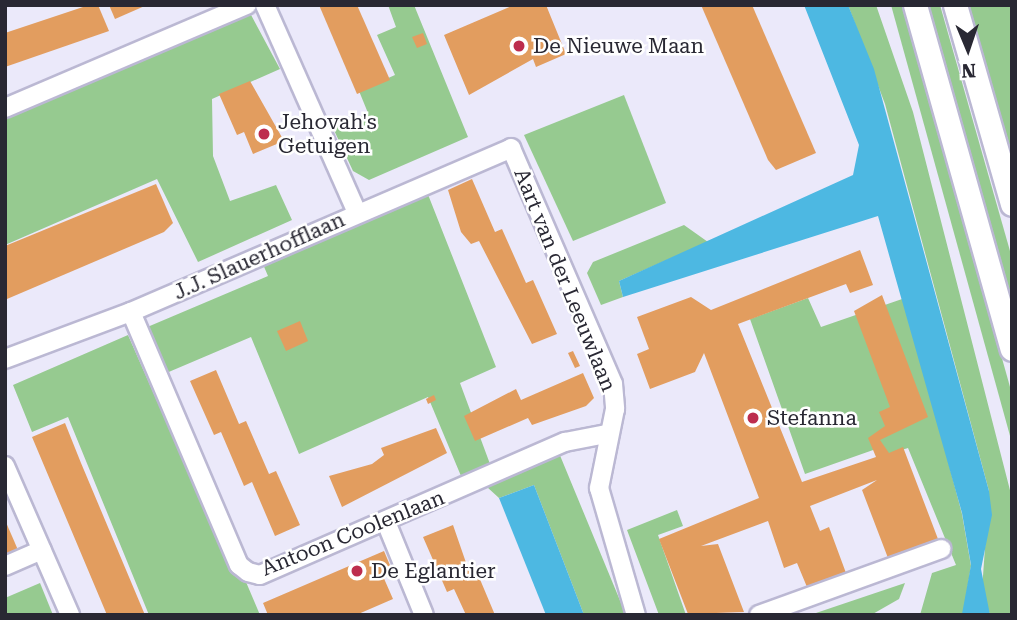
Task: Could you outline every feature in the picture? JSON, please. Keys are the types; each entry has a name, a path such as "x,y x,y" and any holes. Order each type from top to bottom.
{"main road":[{"path":"915,5 1012,349"},
{"path":"955,5 1012,204"}],"street":[{"path":"5,108 247,5"},
{"path":"265,5 357,213"},
{"name":"J.J. Slauerhofflaan","path":"5,359 131,312 511,148"},
{"name":"Aart van der Leeuwlaan","path":"511,148 613,384 615,410 606,434 599,488 636,615"},
{"name":"Antoon Coolenlaan","path":"131,312 239,565 260,575 565,442 606,434"},
{"path":"5,466 70,615"},
{"path":"386,522 424,615"},
{"path":"5,566 42,550"},
{"path":"759,615 941,550"}],"green space":[{"path":"388,5 414,5 468,137 369,180 353,171 333,128 368,113 359,91 395,75 377,35 396,27"},
{"path":"848,5 876,5 913,112 1012,498 1012,615 990,615 982,590 989,491 885,104"},
{"path":"891,5 903,5 1012,394 1012,443"},
{"path":"927,5 940,5 1012,258 1012,302"},
{"path":"967,5 1012,5 1012,165 1008,153"},
{"path":"250,13 280,69 212,99 213,156 230,201 276,185 292,220 198,262 157,179 5,245 5,117"},
{"path":"624,95 666,203 573,241 524,135"},
{"path":"427,192 496,367 460,383 490,464 461,476 428,397 299,454 251,337 164,374 145,328 268,276 262,262"},
{"path":"684,225 708,242 619,281 623,297 601,305 587,273 593,262"},
{"path":"808,298 821,327 905,298 962,514 971,566 963,615 920,615 932,573 956,565 908,448 879,457 876,449 805,474 750,319"},
{"path":"128,335 230,567 246,582 260,615 149,615 68,417 32,432 13,385"},
{"path":"559,453 626,615 584,615 534,485 499,498 487,487"},
{"path":"677,510 683,526 658,535 686,615 659,615 627,530"},
{"path":"40,583 53,615 5,615 5,598"},
{"path":"905,583 899,599 871,615 810,615"}],"water":[{"path":"804,5 848,5 874,69 989,491 992,515 981,569 990,615 962,614 971,565 962,513 878,216 623,297 619,281 853,175 859,145"},
{"path":"534,485 584,615 546,615 499,498"}],"building":[{"path":"89,5 98,5 109,31 5,67 5,33"},
{"path":"109,5 147,5 115,19"},
{"path":"319,5 357,5 390,80 357,94"},
{"path":"514,5 546,5 566,54 536,67 533,59 469,95 444,35"},
{"path":"701,5 752,5 816,153 776,170 768,160"},
{"path":"423,33 427,44 417,48 412,37"},
{"path":"250,81 284,141 253,154 244,132 237,135 219,94"},
{"path":"472,179 495,232 502,229 526,283 533,280 557,334 532,344 479,241 471,244 461,232 448,190"},
{"path":"156,184 173,223 164,232 7,299 5,246"},
{"name":"Stefanna","path":"860,250 873,285 850,293 846,284 738,324 802,482 876,457 868,438 885,426 879,412 890,407 854,311 882,295 928,417 880,440 889,453 903,447 938,539 888,558 862,490 877,480 810,506 820,531 829,527 846,573 807,587 797,563 784,568 768,521 701,546 718,544 744,612 688,614 659,539 759,498 704,353 695,372 650,389 637,354 649,349 637,317 691,297 711,310"},
{"path":"300,321 308,341 286,351 277,331"},
{"path":"573,351 580,366 575,368 568,353"},
{"path":"216,370 239,424 246,421 269,474 276,471 300,525 275,536 252,482 244,486 221,432 214,435 190,381"},
{"path":"583,373 594,398 586,406 532,425 528,418 475,441 464,416 516,389 521,400"},
{"path":"434,395 436,400 428,404 426,399"},
{"path":"65,423 145,615 107,615 32,437"},
{"path":"436,428 447,453 342,507 329,476 372,464 384,455 381,448"},
{"path":"5,520 18,550 5,556"},
{"path":"453,525 472,580 479,577 495,615 466,615 454,589 447,592 423,537"},
{"name":"De Eglantier","path":"384,551 392,570 382,574 393,599 356,615 268,615 263,603"}],"place":[{"name":"De Nieuwe Maan","path":"519,46"},
{"name":"Jehovah's Getuigen","path":"264,134"},
{"name":"Stefanna","path":"753,418"},
{"name":"De Eglantier","path":"357,571"}]}
